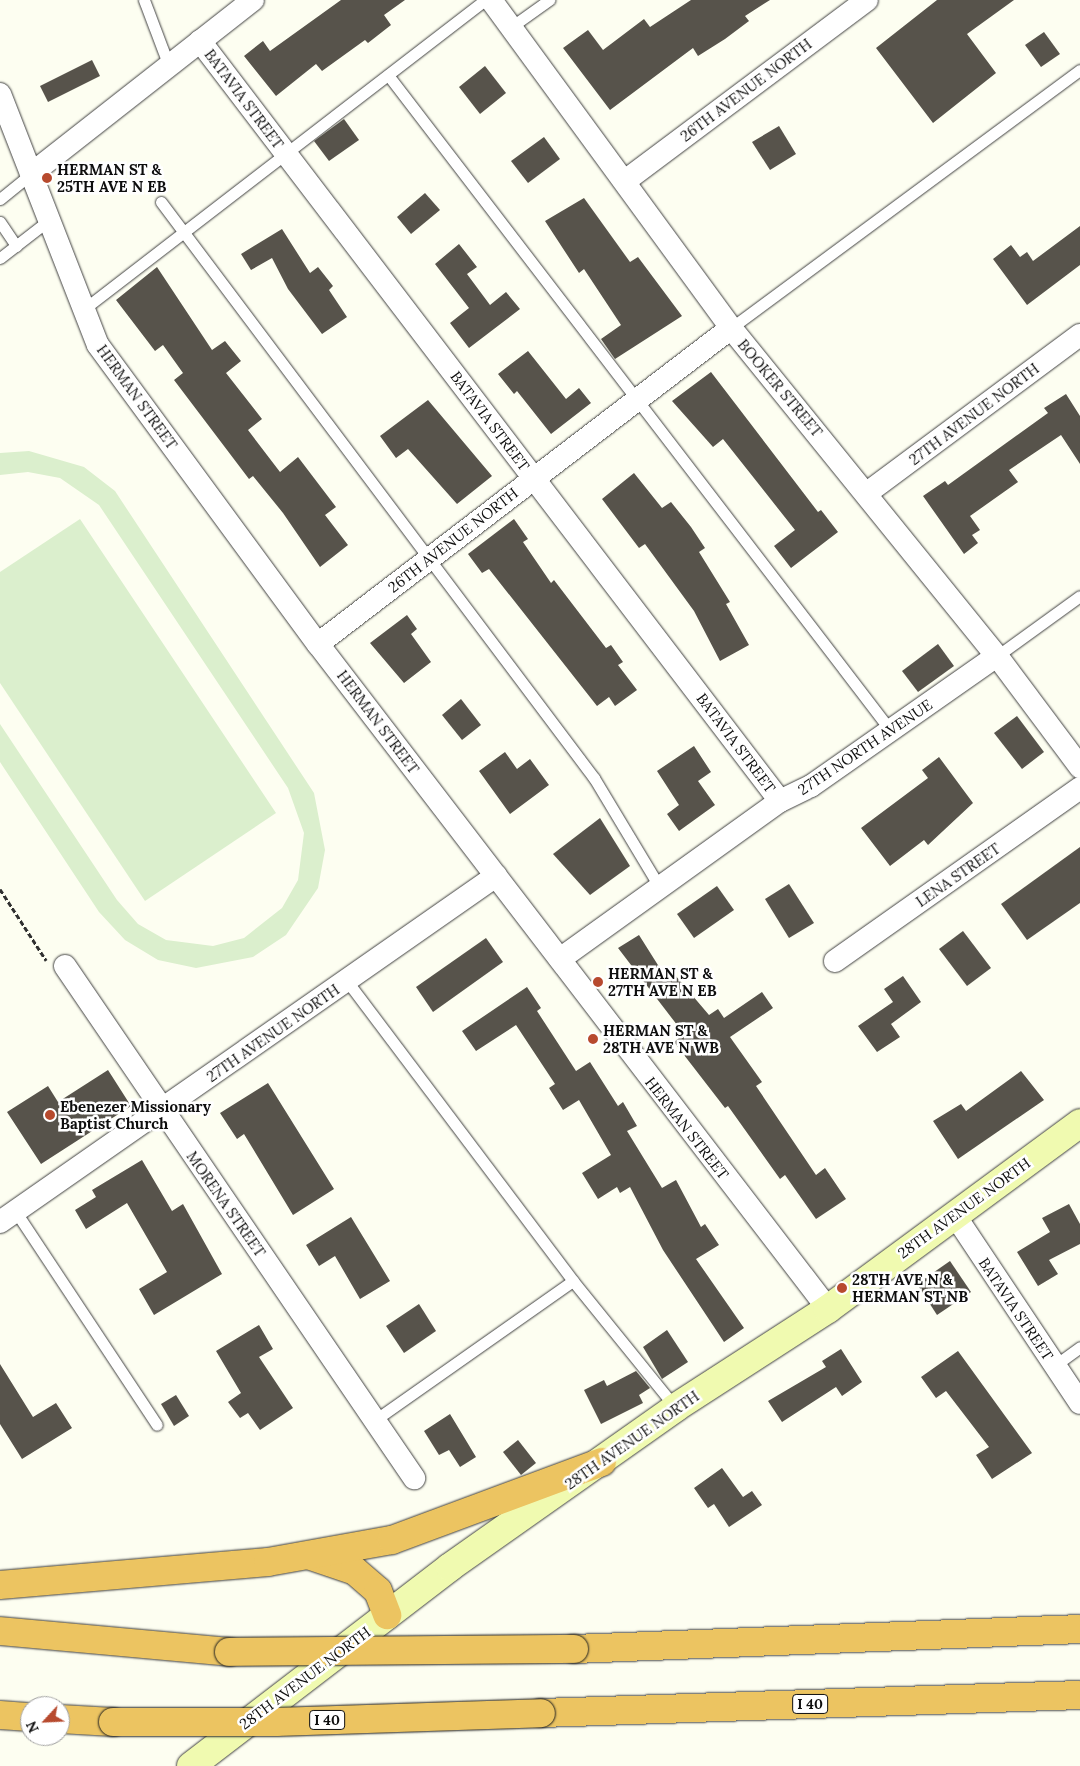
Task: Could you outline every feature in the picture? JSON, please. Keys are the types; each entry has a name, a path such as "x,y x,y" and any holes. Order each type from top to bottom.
{"highway":[{"path":"0,1584 308,1555 427,1529 602,1462"},
{"path":"308,1555 355,1571 378,1591 387,1615"},
{"path":"0,1631 229,1652 574,1649 1080,1629"},
{"name":"I 40","path":"70,1720 113,1722 276,1722 1080,1694"},
{"path":"0,1715 20,1716"}],"main road":[{"name":"28TH AVENUE NORTH","path":"191,1766 387,1615 675,1408 828,1309 954,1214 1080,1123"}],"street":[{"path":"31,174 253,0"},
{"name":"BOOKER STREET","path":"491,0 731,328 867,493 997,656 1080,767"},
{"name":"26TH AVENUE NORTH","path":"625,181 867,0"},
{"name":"BATAVIA STREET","path":"200,41 780,801"},
{"name":"HERMAN STREET","path":"0,94 98,345 318,644 560,958 671,1110 828,1309"},
{"name":"26TH AVENUE NORTH","path":"318,644 731,328"},
{"name":"27TH AVENUE NORTH","path":"867,493 1080,335"},
{"name":"27TH NORTH AVENUE","path":"560,958 780,801 811,786 997,656"},
{"name":"LENA STREET","path":"835,961 1080,788"},
{"name":"27TH AVENUE NORTH","path":"8,1217 496,876"},
{"name":"MORENA STREET","path":"65,966 162,1111 414,1478"},
{"name":"BATAVIA STREET","path":"954,1214 1080,1403"}],"lane":[{"path":"144,0 169,66"},
{"path":"84,309 485,0"},
{"path":"511,27 549,0"},
{"path":"731,328 1080,70"},
{"path":"388,75 636,401 891,731"},
{"path":"0,198 31,174"},
{"path":"161,202 594,778 660,888"},
{"path":"0,258 49,220"},
{"path":"0,222 16,246"},
{"path":"997,656 1080,596"},
{"path":"347,981 573,1281 675,1408"},
{"path":"8,1217 157,1425"},
{"path":"375,1420 573,1281"},
{"path":"1054,1366 1080,1347"}],"path":[{"path":"0,889 48,964 65,966"}],"green space":[{"path":"29,451 84,467 115,491 314,793 325,850 318,888 286,935 253,957 196,968 158,960 125,940 99,912 0,762 0,724 117,900 138,924 166,940 213,946 244,938 282,908 298,880 304,833 288,788 99,505 60,478 28,472 0,475 0,453"},
{"path":"80,519 276,813 145,901 0,683 0,572"}],"building":[{"path":"341,0 405,0 384,15 391,25 368,43 365,40 322,71 316,64 276,96 244,56 263,41 270,51"},
{"path":"691,0 770,0 745,16 749,21 725,39 698,56 693,48 610,110 563,48 588,30 603,50 644,19 650,27"},
{"path":"937,0 1014,0 967,34 996,73 933,123 876,48"},
{"path":"1044,32 1060,54 1041,67 1025,45"},
{"path":"92,60 100,76 48,102 40,86"},
{"path":"485,66 506,93 480,114 459,87"},
{"path":"344,119 359,140 329,161 314,141"},
{"path":"779,126 796,154 770,170 752,142"},
{"path":"544,137 560,159 528,183 511,161"},
{"path":"425,193 440,210 411,234 397,217"},
{"path":"584,198 630,262 638,257 682,316 615,359 601,339 621,325 584,269 579,273 545,221"},
{"path":"1080,226 1080,265 1027,305 993,259 1011,245 1020,257 1027,252 1033,261"},
{"path":"282,229 310,273 318,267 333,286 329,290 347,317 322,334 288,289 272,258 251,270 241,254"},
{"path":"459,244 477,267 467,274 490,305 506,292 520,309 469,348 450,323 469,308 435,264"},
{"path":"157,267 212,350 225,341 241,361 226,373 262,419 248,430 280,472 298,457 336,507 325,515 348,545 320,567 283,513 253,476 249,479 174,380 183,373 163,345 155,351 116,300"},
{"path":"528,351 566,399 579,388 591,403 551,434 517,391 514,394 498,374"},
{"path":"711,372 818,512 821,510 838,532 791,568 774,546 795,530 723,439 713,447 672,401"},
{"path":"1066,394 1080,416 1080,464 1061,435 1009,470 1018,482 970,516 980,530 972,535 978,543 964,554 923,496 945,481 948,485 1048,413 1044,408"},
{"path":"428,400 492,476 457,504 408,449 396,458 380,436"},
{"path":"634,473 662,508 671,502 691,527 705,548 699,552 730,602 726,604 749,645 720,661 694,611 645,544 639,548 602,499"},
{"path":"514,519 528,539 523,542 551,583 554,580 606,648 611,645 623,662 618,665 637,690 615,706 609,697 597,706 489,569 482,573 468,554"},
{"path":"407,615 417,629 411,634 431,662 404,683 370,643"},
{"path":"938,644 954,666 918,692 902,671"},
{"path":"461,699 481,725 462,740 442,715"},
{"path":"1017,716 1044,752 1022,769 994,733"},
{"path":"694,746 711,772 698,781 715,805 679,831 667,814 679,805 657,771"},
{"path":"505,752 517,769 530,759 549,785 510,814 479,771"},
{"path":"939,757 973,803 928,845 924,840 890,866 861,828 928,778 922,770"},
{"path":"600,818 630,866 590,895 553,854"},
{"path":"1080,847 1080,903 1027,940 1001,904"},
{"path":"789,884 814,923 789,938 765,899"},
{"path":"717,886 734,910 694,938 677,914"},
{"path":"963,931 991,968 967,986 939,949"},
{"path":"639,935 668,981 675,975 709,1015 718,1009 724,1018 762,992 773,1008 730,1037 762,1082 756,1086 816,1175 825,1168 846,1199 816,1219 785,1175 780,1179 728,1106 725,1108 674,1042 684,1034 618,948"},
{"path":"486,938 503,962 433,1012 416,987"},
{"path":"903,976 921,1002 891,1024 900,1037 877,1052 858,1026 893,1002 884,989"},
{"path":"527,987 541,1008 537,1011 576,1071 590,1062 618,1106 623,1102 637,1126 627,1131 662,1188 676,1180 701,1227 705,1224 719,1245 696,1259 744,1328 724,1342 663,1250 630,1187 620,1193 617,1187 598,1199 582,1173 611,1155 579,1100 563,1110 549,1088 555,1084 516,1025 476,1051 462,1031"},
{"path":"108,1070 131,1106 41,1164 7,1112 48,1086 58,1102"},
{"path":"1021,1071 1044,1100 958,1159 933,1121 961,1104 966,1111"},
{"path":"268,1083 334,1189 293,1215 244,1134 237,1139 220,1113"},
{"path":"142,1160 172,1211 183,1204 222,1274 154,1315 139,1289 167,1272 127,1203 86,1229 75,1210 96,1197 92,1190"},
{"path":"1069,1204 1080,1224 1080,1244 1049,1260 1058,1274 1038,1286 1017,1252 1050,1232 1042,1218"},
{"path":"351,1217 390,1281 360,1299 335,1256 319,1266 306,1245"},
{"path":"950,1261 971,1292 937,1315 917,1284"},
{"path":"419,1304 436,1331 404,1353 386,1326"},
{"path":"259,1325 273,1349 259,1357 293,1408 260,1430 248,1413 240,1418 228,1402 241,1393 216,1351"},
{"path":"667,1330 688,1362 662,1379 643,1347"},
{"path":"841,1349 862,1382 842,1396 836,1387 782,1422 768,1401 826,1367 822,1361"},
{"path":"958,1351 1032,1453 992,1479 976,1455 989,1447 946,1391 936,1398 921,1377"},
{"path":"0,1364 33,1417 56,1403 72,1428 22,1459 0,1424"},
{"path":"636,1371 650,1388 639,1395 643,1403 601,1424 584,1390 604,1380 607,1386"},
{"path":"176,1395 189,1416 174,1426 161,1404"},
{"path":"450,1414 476,1457 460,1467 449,1450 439,1455 424,1431"},
{"path":"518,1440 536,1463 521,1475 503,1452"},
{"path":"722,1468 743,1497 752,1491 762,1505 729,1527 714,1504 708,1508 694,1488"}],"place":[{"name":"HERMAN ST & 25TH AVE N EB","path":"47,178"},
{"name":"HERMAN ST & 27TH AVE N EB","path":"598,982"},
{"name":"HERMAN ST & 28TH AVE N WB","path":"593,1039"},
{"name":"Ebenezer Missionary Baptist Church","path":"50,1115"},
{"name":"28TH AVE N & HERMAN ST NB","path":"842,1288"}]}
